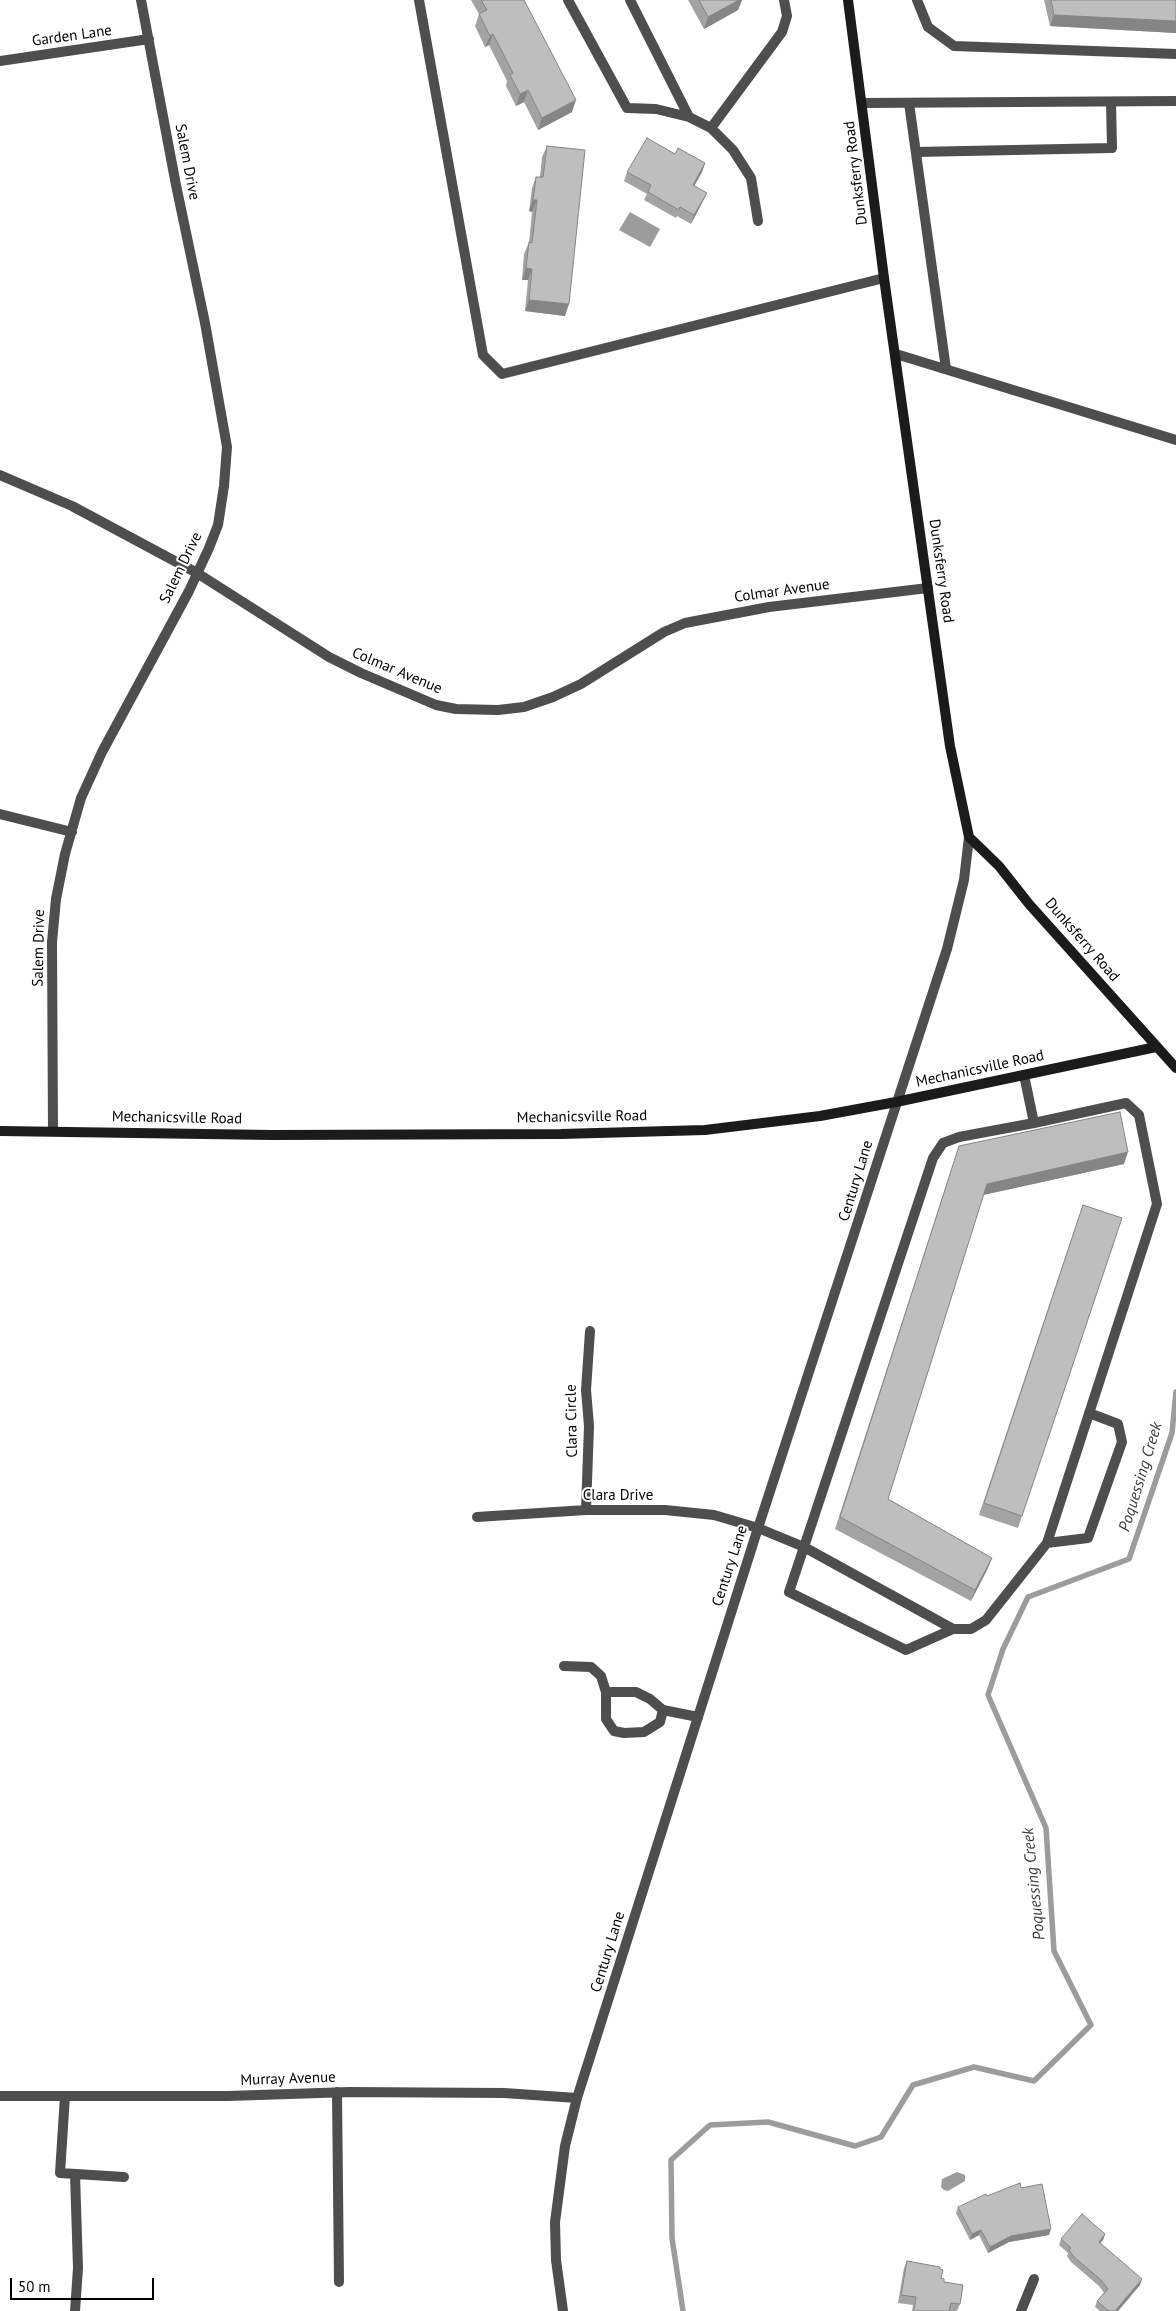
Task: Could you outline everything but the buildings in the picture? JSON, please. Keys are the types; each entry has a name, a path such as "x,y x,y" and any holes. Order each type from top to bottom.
{"street":[{"name":"Salem Drive","path":"53,1131 52,942 56,899 81,798 102,752 198,573 218,525 224,486 227,447 205,323 176,185 141,0"},
{"path":"419,0 483,355 502,374 884,278"},
{"path":"568,0 627,108 656,109 689,117 711,128 733,150 751,178 758,221"},
{"path":"630,0 689,117"},
{"path":"711,128 782,32 786,16 784,0"},
{"name":"Dunksferry Road","path":"848,0 884,278 950,746 969,836 999,866 1029,904 1175,1067"},
{"path":"918,0 928,28 954,46 1176,54"},
{"name":"Garden Lane","path":"0,62 149,40"},
{"path":"862,103 1176,101"},
{"path":"916,152 1112,148 1111,102"},
{"path":"909,103 946,369"},
{"path":"896,354 1176,440"},
{"name":"Colmar Avenue","path":"0,475 72,506 198,573 330,657 377,681 436,705 456,709 498,710 524,707 553,697 581,684 664,632 685,623 769,607 928,588"},
{"path":"0,814 72,832"},
{"name":"Century Lane","path":"563,2311 556,2260 555,2222 565,2146 577,2098 758,1528 852,1245 896,1102 947,949 964,880 969,836"},
{"name":"Mechanicsville Road","path":"0,1131 299,1135 705,1130 820,1116 1024,1076 1156,1047"},
{"path":"1024,1076 1034,1123"},
{"path":"1126,1103 1139,1115 1157,1204 1089,1414 1047,1543 986,1620 971,1629 954,1629 906,1650 789,1592 933,1158 943,1143 959,1136 1034,1123 1126,1103"},
{"name":"Clara Circle","path":"586,1510 589,1426 586,1390 590,1331"},
{"path":"1047,1543 1088,1538 1122,1442 1118,1424 1089,1414"},
{"name":"Clara Drive","path":"477,1517 586,1510 665,1510 714,1515 758,1528 804,1547 954,1629"},
{"path":"564,1666 591,1667 601,1676 606,1692 606,1719 614,1731 624,1733 644,1732 660,1722 663,1710"},
{"path":"606,1692 636,1692 663,1710 698,1717"},
{"path":"337,2092 339,2282"},
{"name":"Murray Avenue","path":"0,2096 228,2096 337,2092 504,2093 577,2098"},
{"path":"65,2096 60,2173 124,2177"},
{"path":"75,2174 78,2268 75,2311"},
{"path":"1021,2311 1034,2279"}],"shaded area":[{"path":"630,212 660,229 650,247 619,230"},
{"path":"957,2172 965,2175 965,2181 948,2191 944,2190 941,2187 942,2179"}],"waterway":[{"name":"Poquessing Creek","path":"683,2311 672,2238 671,2160 710,2125 768,2122 855,2146 881,2137 913,2085 974,2067 1034,2081 1091,2025 1054,1951 1046,1828 988,1695 1003,1649 1028,1597 1129,1559 1172,1433 1176,1392"}]}
